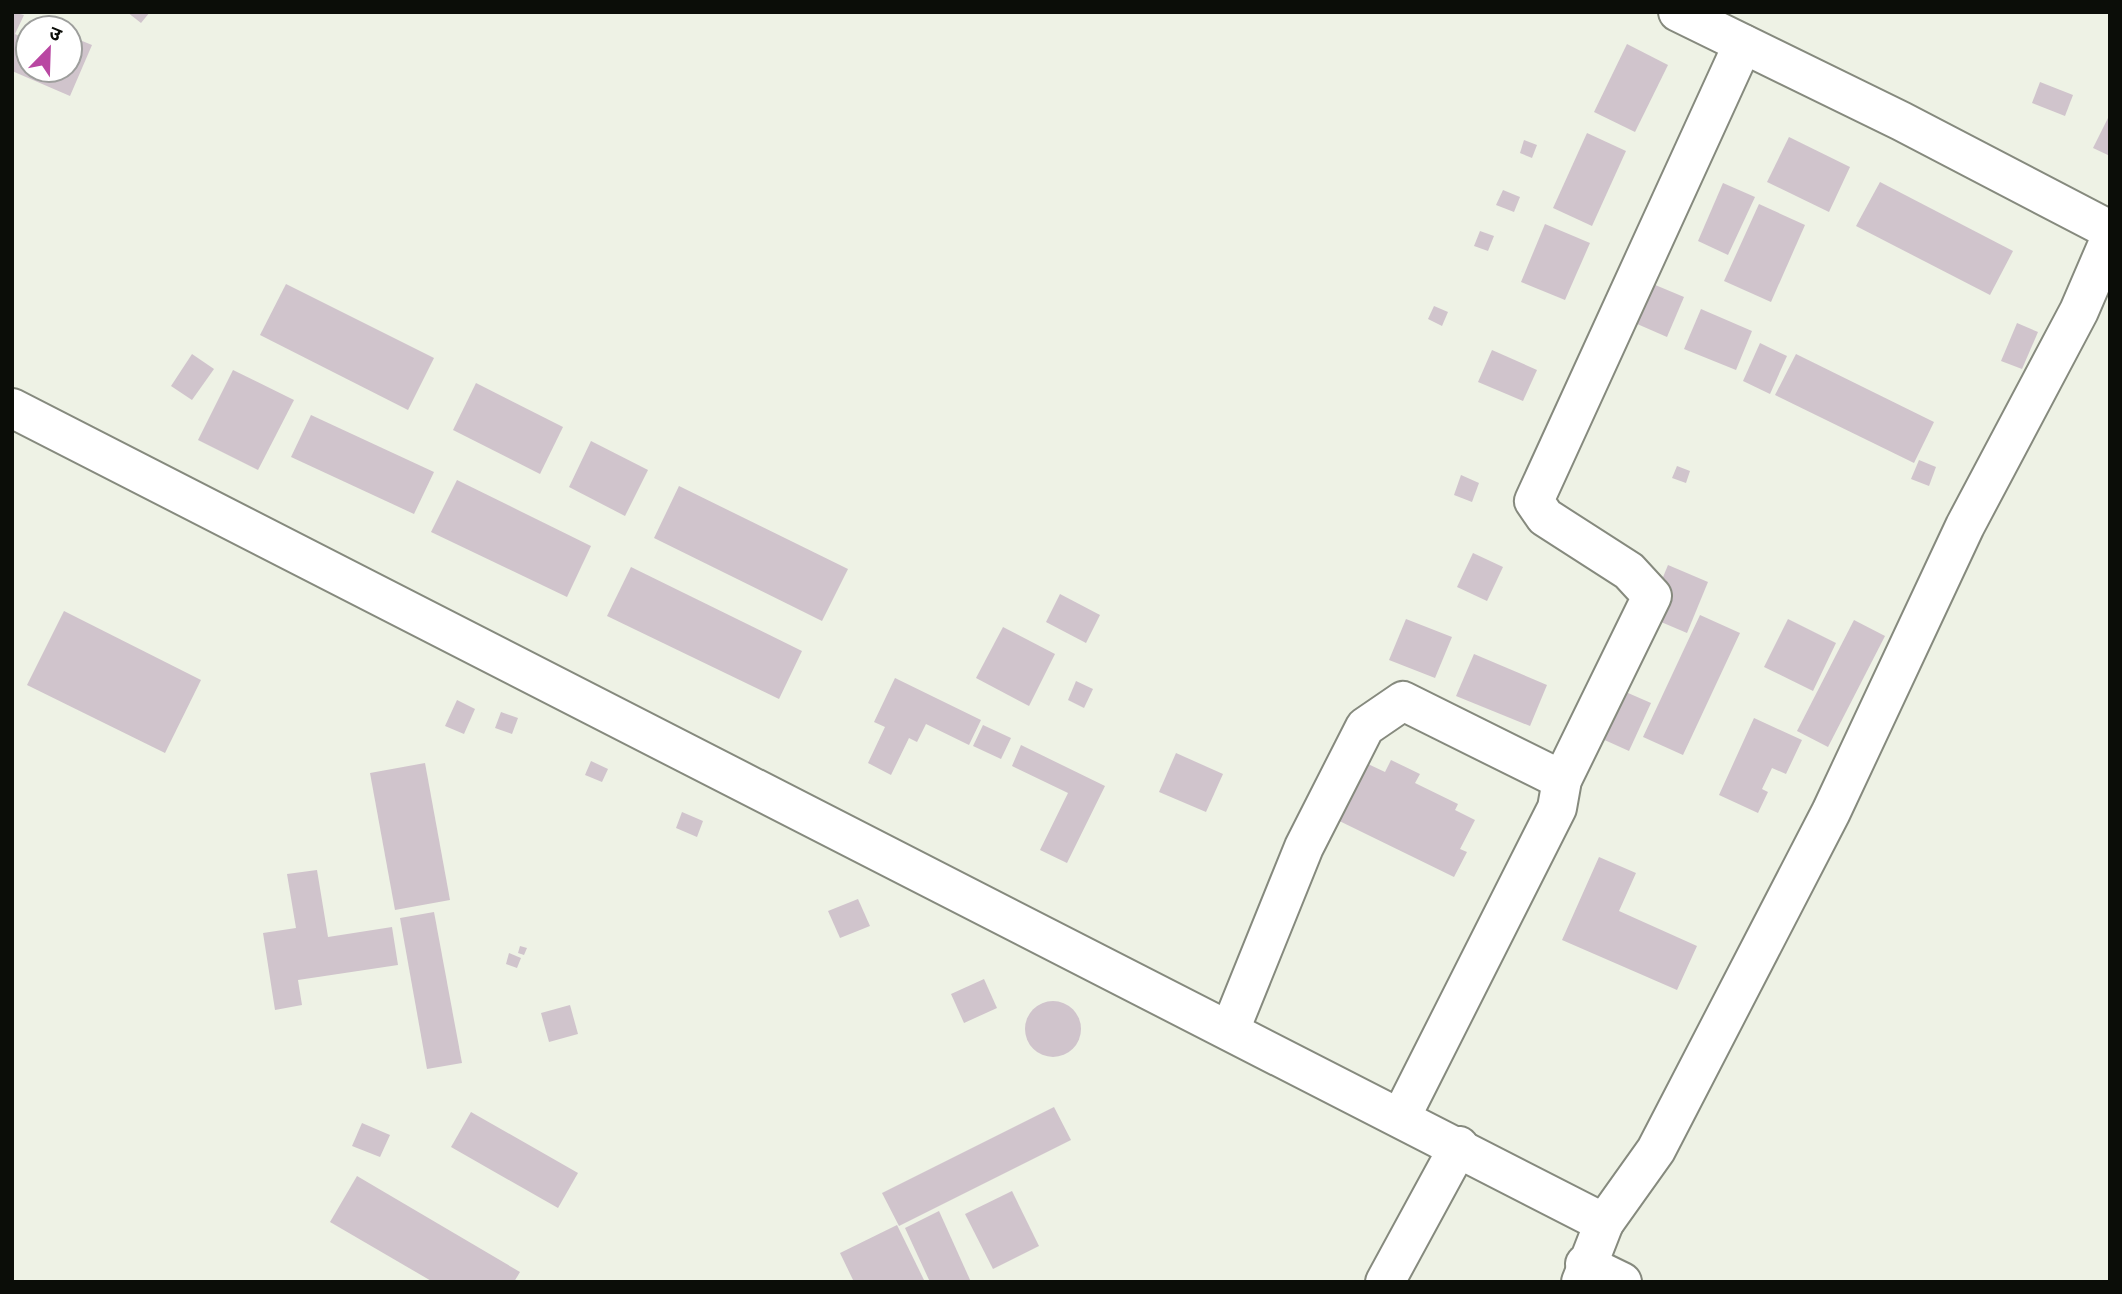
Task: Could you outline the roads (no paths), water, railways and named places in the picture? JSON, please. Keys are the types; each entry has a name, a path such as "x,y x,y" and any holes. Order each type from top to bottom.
{"street":[{"path":"1678,12 1901,121 2110,230"},
{"path":"1401,1117 1557,808 1562,780 1652,596 1629,571 1545,517 1534,501 1743,44"},
{"path":"1622,1282 1583,1273 1604,1223 1656,1150 1831,812 1965,526 2079,311 2110,239"},
{"path":"12,408 1459,1146 1604,1223"},
{"path":"1230,1030 1304,847 1365,727 1403,701 1562,780"},
{"path":"1385,1282 1459,1146"}]}
